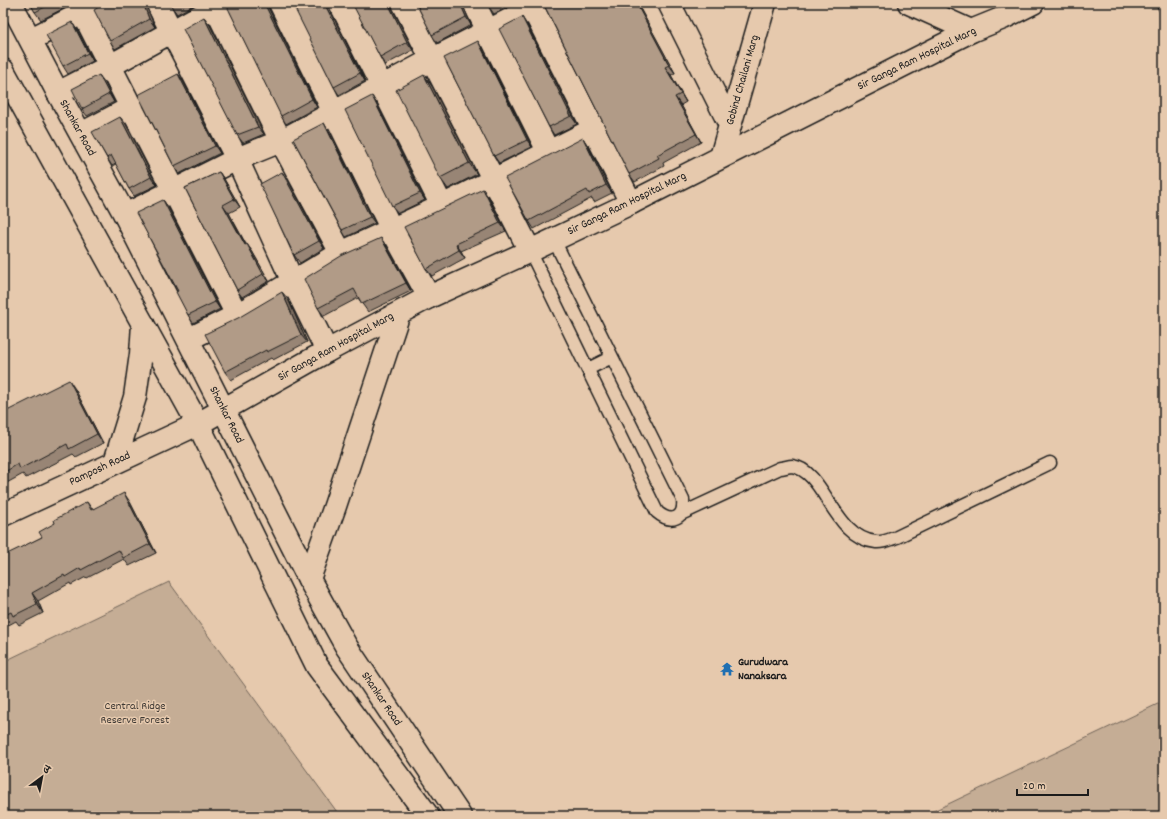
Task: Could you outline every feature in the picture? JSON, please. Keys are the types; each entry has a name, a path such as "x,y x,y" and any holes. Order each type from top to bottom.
{"street":[{"name":"Shankar Road","path":"11,3 80,134 125,215 309,579 346,646 460,816"},
{"path":"31,39 102,3"},
{"path":"157,3 237,159 293,282 327,351"},
{"path":"280,3 392,230 429,296"},
{"path":"340,3 442,206"},
{"path":"403,3 530,252"},
{"path":"474,3 549,153"},
{"path":"669,3 730,125"},
{"name":"Gobind Chailani Marg","path":"721,157 765,3"},
{"path":"909,3 971,31"},
{"path":"58,93 110,66 219,5 281,141 341,253"},
{"name":"Sir Ganga Ram Hospital Marg","path":"198,424 327,351 429,296 530,252 631,203 971,31 1026,5"},
{"path":"125,215 237,159 281,141 334,111 488,31 532,6 631,203"},
{"path":"83,13 237,315"},
{"path":"3,70 198,424 316,666 428,816"},
{"path":"80,134 132,107"},
{"path":"189,339 237,315 341,253 442,206 594,129"},
{"path":"309,579 336,506 399,313"},
{"path":"115,462 135,397 141,354 143,324"},
{"name":"Pamposh Road","path":"3,514 198,424"}],"lane":[{"path":"554,240 683,500 684,508 681,514"},
{"path":"530,252 657,512 664,518 674,519 681,514 780,468 792,466 802,470 812,479 847,527 863,539 878,542 897,537 1050,463"},
{"path":"588,370 612,358"}],"green space":[{"name":"Central Ridge Reserve Forest","path":"169,582 340,816 3,816 3,662"},
{"path":"1164,701 1164,816 923,816"}],"building":[{"path":"30,3 53,3 35,12"},
{"path":"105,3 143,3 149,19 110,41 94,10"},
{"path":"169,3 177,3 171,6"},
{"path":"226,3 264,3 312,99 281,116"},
{"path":"292,3 324,3 360,73 334,87"},
{"path":"352,3 388,3 407,42 380,57"},
{"path":"416,3 460,3 466,17 432,35"},
{"path":"486,3 494,3 488,6"},
{"path":"543,3 636,3 669,65 665,67 681,94 675,97 696,134 657,155 659,158 629,174"},
{"path":"1155,3 1164,3 1164,20"},
{"path":"204,17 258,127 237,135 183,29"},
{"path":"522,17 571,116 549,127 499,29"},
{"path":"72,22 88,53 63,66 46,35"},
{"path":"478,41 527,140 494,156 444,58"},
{"path":"178,74 215,146 174,166 138,95"},
{"path":"99,75 109,94 82,109 72,89"},
{"path":"424,75 469,163 440,178 396,90"},
{"path":"372,96 420,193 392,206 345,110"},
{"path":"120,117 151,177 129,189 111,155 107,158 92,132"},
{"path":"324,123 370,217 342,230 293,139"},
{"path":"583,138 606,185 589,194 587,190 529,221 505,178"},
{"path":"219,172 234,199 223,205 245,245 247,244 263,274 237,290 185,188"},
{"path":"282,172 319,241 294,255 260,184"},
{"path":"483,189 500,223 456,244 459,250 426,269 404,227"},
{"path":"163,200 215,302 188,315 176,292 178,291 136,213"},
{"path":"381,238 406,283 362,304 354,289 318,308 304,279 341,256"},
{"path":"282,292 301,335 267,352 266,350 225,372 205,334 238,318"},
{"path":"69,380 97,434 69,449 67,444 20,469 18,464 3,473 3,413"},
{"path":"124,493 150,544 123,558 119,550 81,570 80,568 65,577 64,575 32,593 37,604 13,616 11,612 3,616 3,556 42,537 39,532 55,523 54,520 87,502 91,510"}],"place":[{"name":"Gurudwara Nanaksara","path":"727,669"}]}
